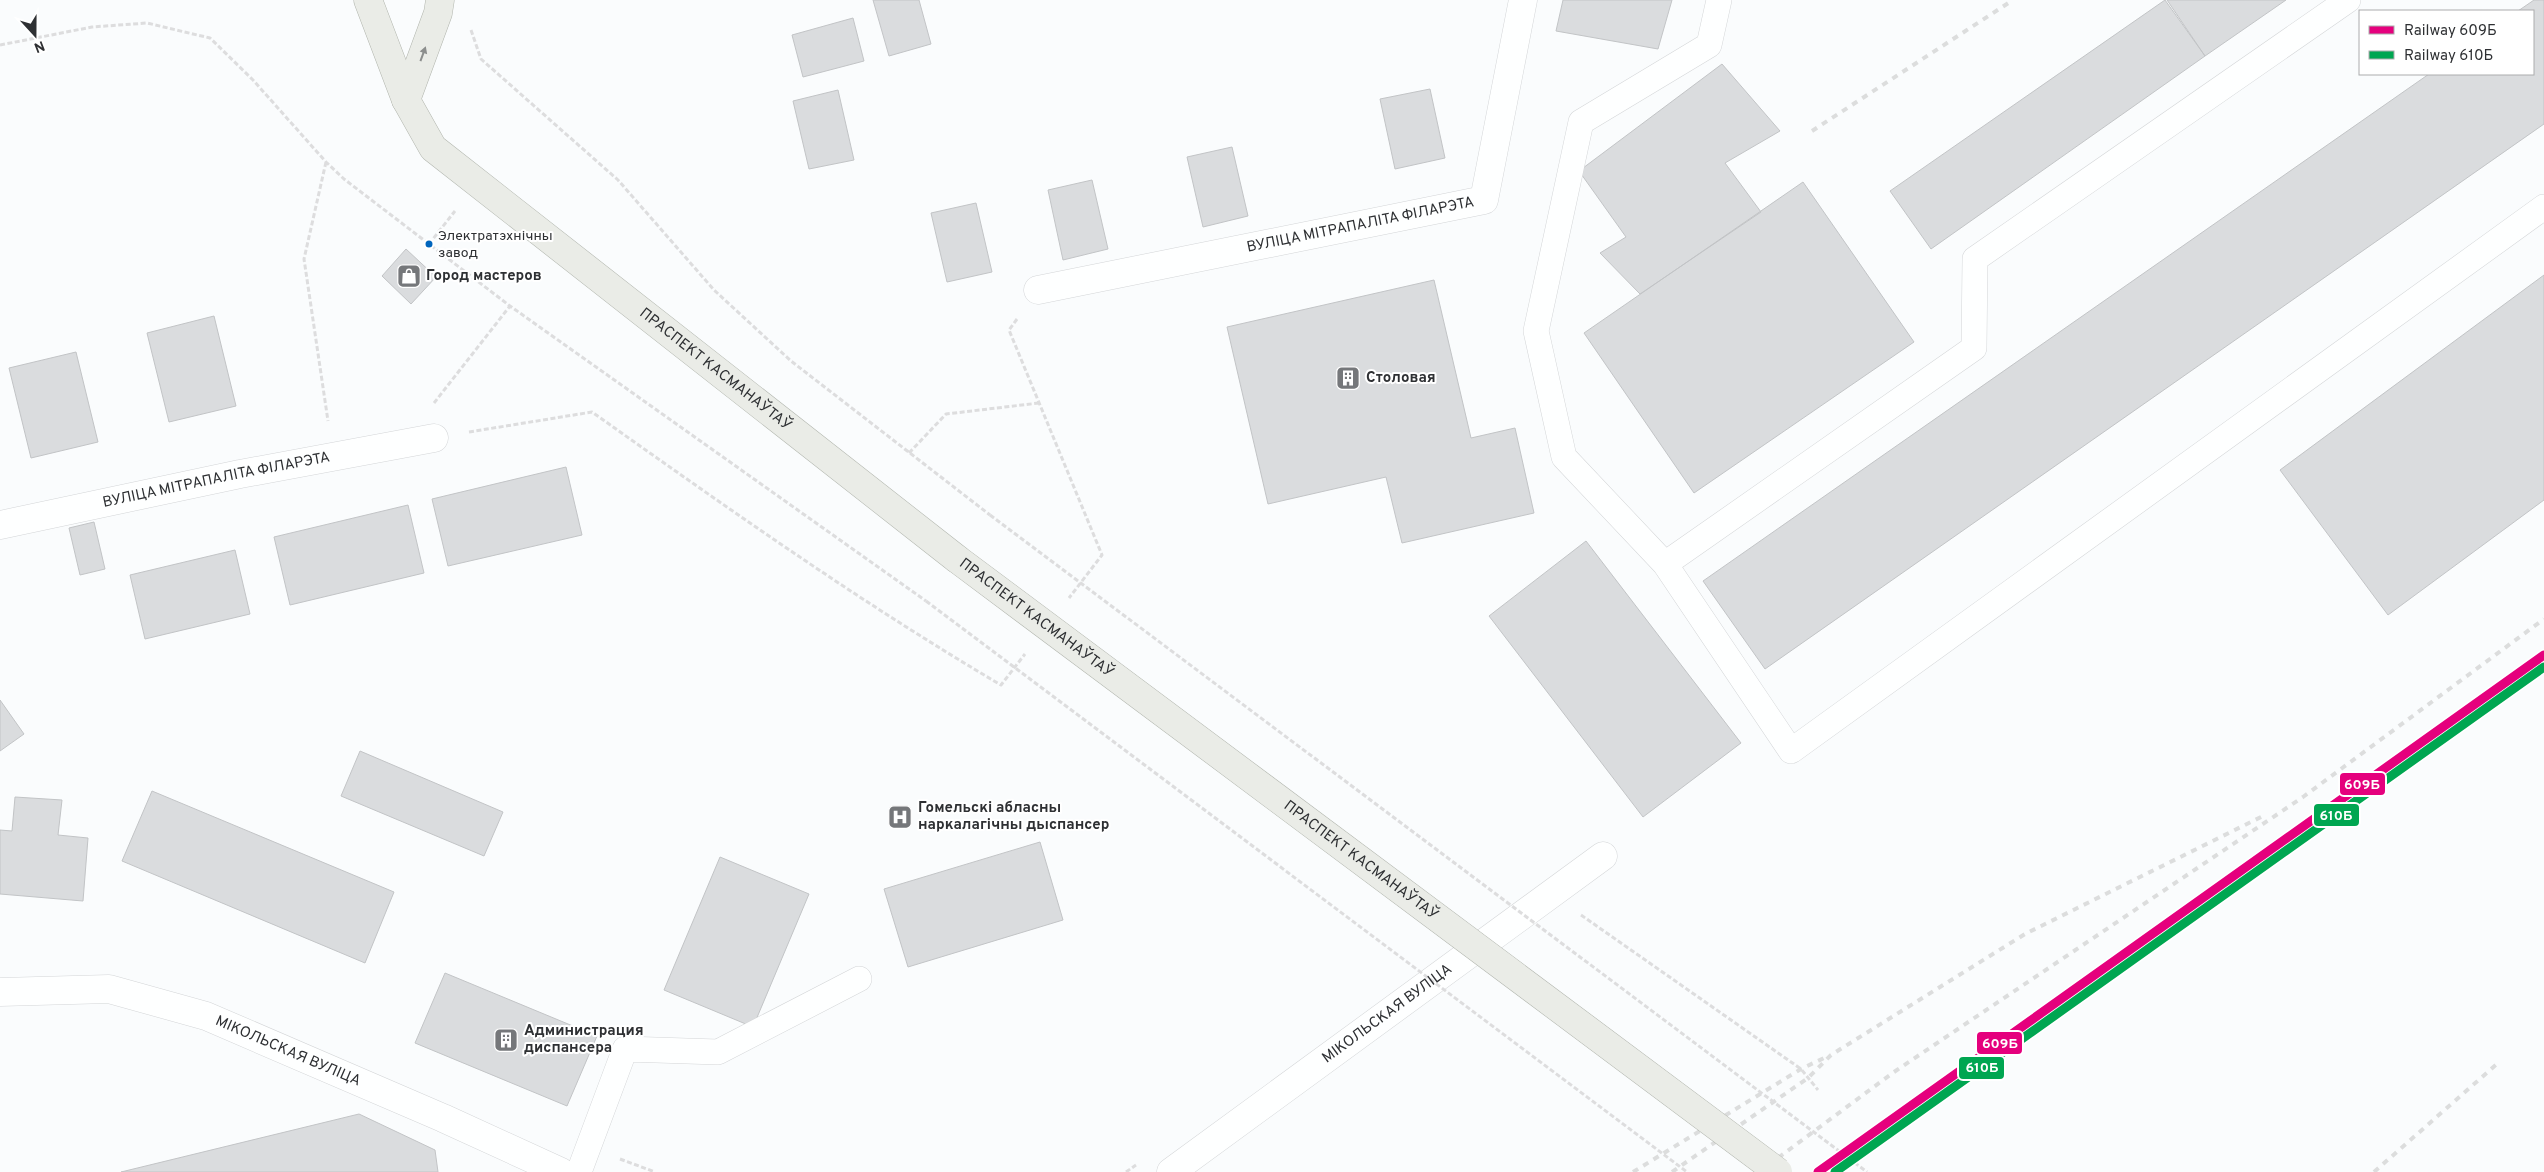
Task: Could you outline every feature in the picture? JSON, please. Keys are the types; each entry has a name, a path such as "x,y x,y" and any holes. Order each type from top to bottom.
{"main road":[{"name":"ПРАСПЕКТ КАСМАНАЎТАЎ","path":"368,0 406,100 433,148 957,559 1778,1172"},
{"path":"406,100 438,13 440,0"}],"street":[{"name":"ВУЛІЦА МІТРАПАЛІТА ФІЛАРЭТА","path":"1038,290 1484,200 1523,0"},
{"name":"ВУЛІЦА МІТРАПАЛІТА ФІЛАРЭТА","path":"0,525 240,474 434,438"},
{"name":"МІКОЛЬСКАЯ ВУЛІЦА","path":"1171,1172 1603,856"},
{"name":"МІКОЛЬСКАЯ ВУЛІЦА","path":"0,992 109,989 206,1016 443,1118 561,1172"}],"lane":[{"path":"1719,0 1709,45 1581,122 1536,331 1564,457 1665,564 1791,751 2544,207"},
{"path":"1665,564 1974,348 1975,259 2348,0"},
{"path":"579,1172 625,1049 718,1052 859,979"}],"path":[{"path":"0,45 92,27 147,22 210,38 253,80 326,162 428,244 510,306 926,601 1687,1172"},
{"path":"470,26 481,59 618,180 714,290 791,361 990,516 1867,1172"},
{"path":"326,162 304,259 329,427"},
{"path":"428,244 478,183"},
{"path":"909,453 946,414 1039,403"},
{"path":"1552,894 1801,1069 1818,1090"}],"building":[{"path":"873,0 919,0 931,44 889,56"},
{"path":"1563,0 1672,0 1658,49 1556,31"},
{"path":"2165,0 2205,56 1931,249 1890,191"},
{"path":"2167,0 2286,0 2205,56"},
{"path":"2534,0 2544,0 2544,124 1765,669 1703,581 2428,75 2534,75 2534,10 2519,10"},
{"path":"853,18 864,61 803,77 792,35"},
{"path":"1722,64 1780,131 1725,163 1761,212 1640,294 1600,253 1626,237 1579,171"},
{"path":"1430,89 1445,158 1395,169 1380,99"},
{"path":"838,90 854,160 809,169 793,101"},
{"path":"1232,147 1248,216 1203,227 1187,157"},
{"path":"1092,180 1108,249 1063,260 1048,190"},
{"path":"1803,182 1914,342 1694,493 1584,333"},
{"path":"976,203 992,272 947,282 931,213"},
{"name":"Город мастеров","path":"406,249 436,277 411,304 382,276"},
{"path":"2544,275 2544,500 2388,615 2280,470"},
{"name":"Столовая","path":"1434,280 1471,438 1515,428 1534,513 1402,543 1386,477 1268,504 1227,327"},
{"path":"214,316 236,406 169,422 147,333"},
{"path":"76,352 98,442 31,458 9,368"},
{"path":"566,467 582,535 448,566 432,499"},
{"path":"408,505 424,573 290,605 274,537"},
{"path":"94,522 105,569 80,575 69,528"},
{"path":"1586,541 1741,743 1643,817 1489,616"},
{"path":"235,550 250,614 145,639 130,575"},
{"path":"0,700 24,734 0,751"},
{"path":"360,751 503,812 484,856 341,796"},
{"path":"152,791 394,892 365,963 122,861"},
{"path":"15,797 62,800 58,835 88,838 83,901 0,894 0,830 12,831"},
{"name":"Гомельскі абласны наркалагічны дыспансер","path":"1040,842 1063,920 908,967 884,889"},
{"path":"720,857 809,894 753,1027 664,990"},
{"name":"Администрация диспансера","path":"445,973 597,1036 567,1106 415,1043"},
{"path":"359,1114 435,1150 438,1172 121,1172"}],"railway":[{"path":"1812,131 2013,0"},
{"path":"1759,1172 1894,1072 2303,797 2544,619"},
{"path":"1672,1172 1808,1078 1831,1055 2025,934 2265,815"},
{"path":"1633,1172 1801,1069 1824,1058"},
{"path":"2374,1172 2498,1063"}],"rail line":[{"name":"609Б","path":"1818,1172 2544,655"},
{"name":"610Б","path":"1835,1172 2544,667"}],"place":[{"name":"Электратэхнічны завод","path":"429,244"},
{"name":"Город мастеров","path":"409,276"},
{"name":"Столовая","path":"1348,378"},
{"name":"Гомельскі абласны наркалагічны дыспансер","path":"900,817"},
{"name":"Администрация диспансера","path":"506,1040"}]}
